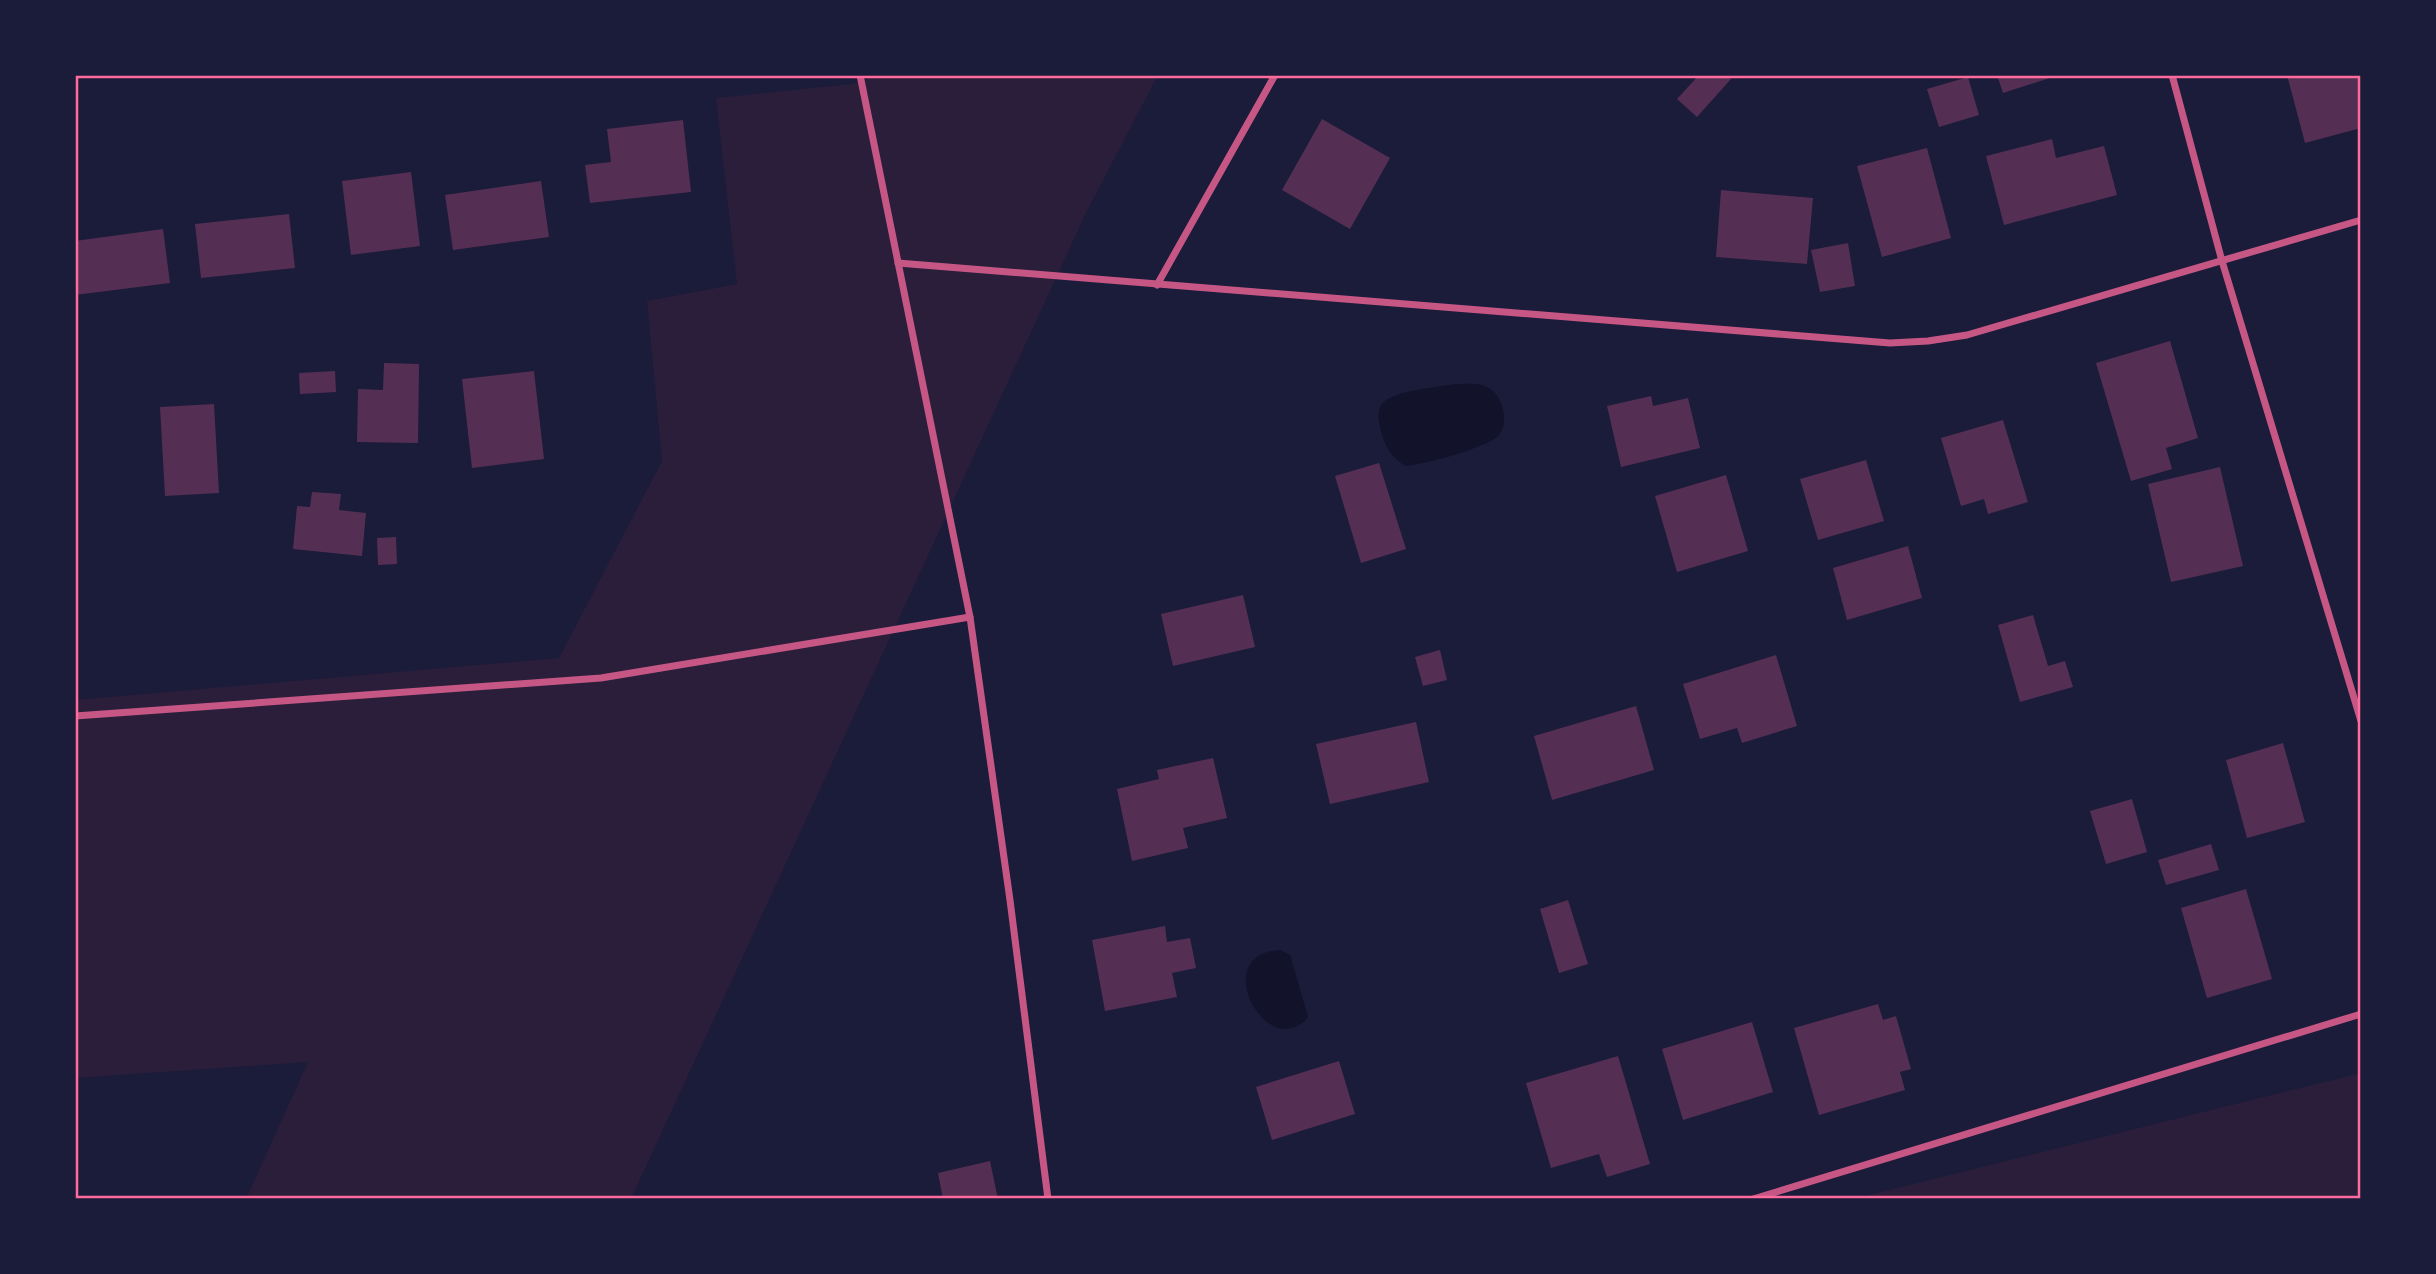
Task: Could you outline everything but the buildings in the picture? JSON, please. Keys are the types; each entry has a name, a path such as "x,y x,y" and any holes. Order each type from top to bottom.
{"street":[{"path":"860,75 970,617 1048,1199"},
{"path":"1157,285 1275,75"},
{"path":"2172,75 2222,261 2361,721"},
{"path":"898,263 1890,343 1967,335 2361,220"},
{"path":"75,716 601,678 970,617"},
{"path":"1753,1199 2361,1014"}],"shaded area":[{"path":"876,75 1158,75 1086,213 631,1199 246,1199 308,1062 75,1078 75,700 559,658 662,461 647,301 737,284 716,98 851,84"},
{"path":"1456,384 1481,385 1494,392 1503,410 1502,431 1491,441 1468,451 1405,466 1392,455 1384,442 1378,417 1382,404 1406,392"},
{"path":"1280,950 1290,955 1308,1017 1293,1028 1277,1027 1262,1018 1252,1003 1246,986 1248,969 1258,956"},
{"path":"2361,1073 2361,1199 1853,1199"}]}
